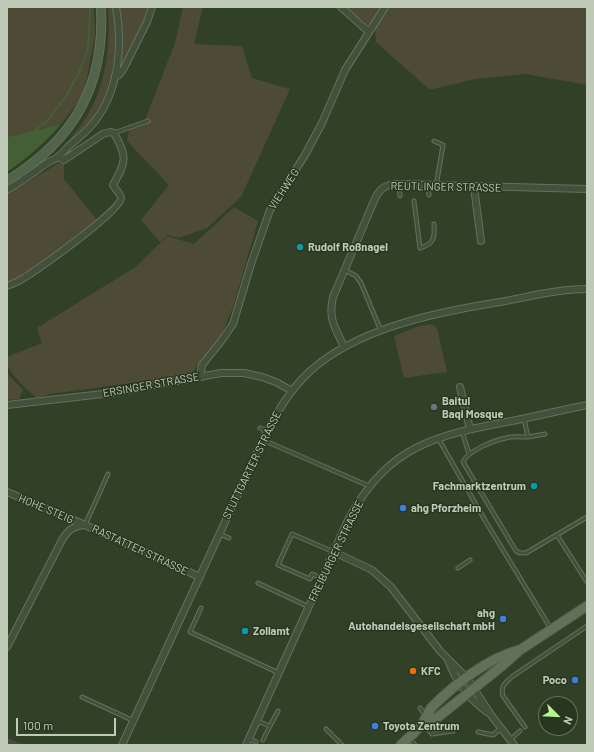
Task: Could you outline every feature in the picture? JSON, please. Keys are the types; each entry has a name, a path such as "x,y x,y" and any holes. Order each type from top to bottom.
{"main road":[{"path":"7,181 45,154 60,138 75,118 88,94 98,62 101,44 102,7"},
{"path":"424,720 438,717 520,650 587,606"},
{"path":"401,745 424,720 430,708 463,681 505,654 520,650"}],"street":[{"path":"7,190 28,178 40,167 58,157 96,120 110,96 115,76 118,56 118,23 116,7"},
{"path":"115,76 119,75 124,68 147,22 152,7"},
{"path":"341,7 369,32"},
{"name":"VIEHWEG","path":"200,377 202,365 222,340 232,324 250,264 270,210 305,155 322,123 345,70 385,7"},
{"path":"7,286 23,279 91,228 113,210 120,200 121,196 113,185 121,172 124,162 122,150 114,133 110,132 102,134 64,160 58,157"},
{"name":"REUTLINGER STRASSE","path":"344,347 333,324 331,311 333,296 377,194 385,186 398,184 587,190"},
{"path":"474,187 481,241"},
{"name":"STUTTGARTER STRASSE","path":"122,745 267,431 277,412 292,391 316,366 344,347 381,331 416,320 468,308 556,292 587,289"},
{"name":"ERSINGER STRASSE","path":"7,405 111,393 221,373 244,373 268,379 292,391"},
{"path":"460,387 470,429"},
{"name":"FREIBURGER STRASSE","path":"246,745 349,518 369,486 398,459 417,447 438,438 470,429 587,405"},
{"name":"HOHE STEIG","path":"7,492 72,521 85,525"},
{"name":"RASTATTER STRASSE","path":"7,647 62,540 68,532 76,526 85,525 200,577"},
{"path":"334,552 366,567 383,579 391,587 448,660 452,672 463,681 512,742"}],"lane":[{"path":"114,133 148,121"},
{"path":"434,141 443,145 436,186"},
{"path":"398,184 400,196"},
{"path":"428,185 429,195"},
{"path":"414,201 420,248 428,246 431,243 434,234 434,224"},
{"path":"345,270 356,276 361,283 381,331"},
{"path":"524,419 528,437"},
{"path":"260,428 267,431"},
{"path":"462,431 469,454"},
{"path":"545,434 528,437 506,438 494,441 469,454 463,462 516,551 520,553 526,553 587,517"},
{"path":"438,438 486,522 551,629"},
{"path":"263,440 369,486"},
{"path":"85,525 108,474"},
{"path":"220,534 229,538"},
{"path":"322,578 312,574 310,579 278,564 292,534 334,552"},
{"path":"557,535 587,582"},
{"path":"458,568 470,560"},
{"path":"258,584 309,607"},
{"path":"201,608 190,632 279,673"},
{"path":"525,727 503,696 501,692 503,685 513,676 587,626"},
{"path":"82,697 134,721"},
{"path":"420,708 424,720 432,734 453,731"},
{"path":"263,740 278,711"},
{"path":"257,721 270,726"},
{"path":"478,732 492,735 501,728"},
{"path":"326,729 342,745"},
{"path":"512,742 520,731"},
{"path":"409,737 415,745"},
{"path":"249,738 256,742"}],"shaded area":[{"path":"7,7 94,7 95,36 85,88 79,101 61,124 7,137"},
{"path":"108,7 113,7 116,24 115,56 108,92 92,121 78,137 65,148 64,146 80,126 92,107 102,80 108,51"},
{"path":"118,7 150,7 133,48 119,70 121,38"},
{"path":"183,7 203,7 194,44 242,46 252,78 290,89 241,197 207,228 179,238 167,235 160,242 141,220 169,185 127,141 129,130 146,123 145,120 175,43"},
{"path":"346,7 587,7 587,85 526,74 475,79 430,90 376,42 375,30"},
{"path":"61,124 36,150 7,172 7,137"},
{"path":"64,163 64,179 98,221 21,278 7,284 7,195 57,164"},
{"path":"234,207 258,221 233,307 219,341 199,363 193,373 188,376 138,385 138,382 50,394 37,398 16,378 8,366 7,361 9,356 42,343 37,328 137,266 167,236 194,244"},
{"path":"431,324 437,328 447,372 404,378 394,336 419,326"},
{"path":"7,373 23,390 19,399 7,400"},
{"path":"7,738 24,745 7,745"}],"waterway":[{"path":"33,132 48,120 67,95 80,70 88,49 90,7"}],"place":[{"name":"Rudolf Roßnagel","path":"300,247"},
{"name":"Baitul Baqi Mosque","path":"434,407"},
{"name":"Fachmarktzentrum","path":"534,486"},
{"name":"ahg Pforzheim","path":"403,508"},
{"name":"ahg Autohandelsgesellschaft mbH","path":"503,619"},
{"name":"Zollamt","path":"245,631"},
{"name":"KFC","path":"413,671"},
{"name":"Poco","path":"575,680"},
{"name":"Toyota Zentrum","path":"375,726"}]}
